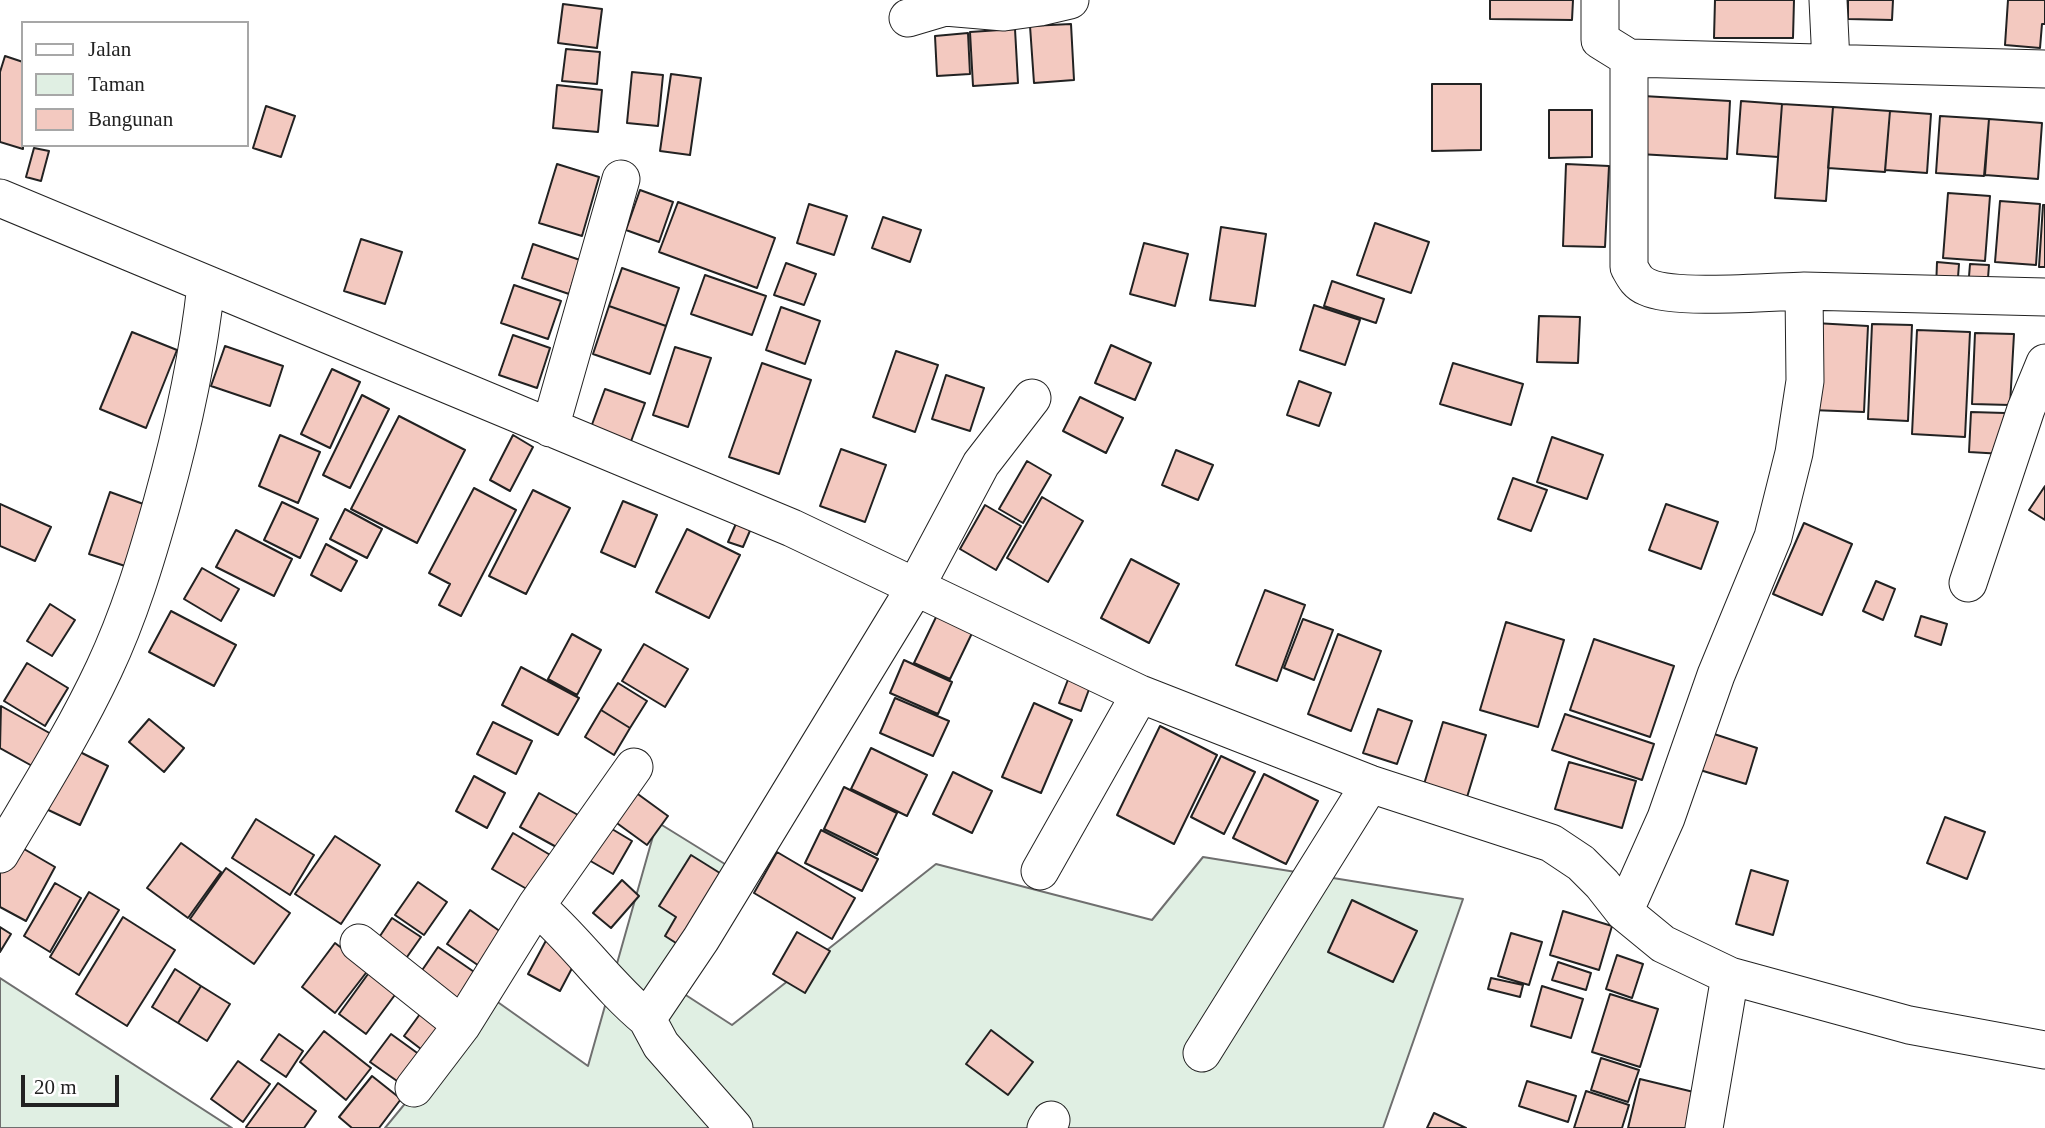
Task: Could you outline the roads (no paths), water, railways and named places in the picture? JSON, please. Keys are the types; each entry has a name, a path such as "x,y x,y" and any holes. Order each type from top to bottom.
{"street":[{"path":"908,18 945,7 1003,12 1070,0"},
{"path":"1600,0 1600,40 1629,58 2045,69"},
{"path":"1828,0 1831,62"},
{"path":"1629,58 1629,267 1637,281 1649,288 1681,293 1804,291 2045,296"},
{"path":"550,428 621,179"},
{"path":"0,198 792,528 1140,694 1370,784 1551,843 1581,863 1624,912 1663,944 1730,976 1909,1025 2045,1049"},
{"path":"0,854 103,670 128,611 176,453 195,372 206,285"},
{"path":"1624,912 1666,818 1716,676 1773,537 1794,453 1805,381 1804,291"},
{"path":"1969,583 2026,408 2045,363"},
{"path":"647,1019 701,939 916,586 981,464 1032,398"},
{"path":"1040,871 1140,694"},
{"path":"414,1088 462,1025 536,906 634,767"},
{"path":"1202,1054 1370,784"},
{"path":"536,906 551,918 623,1000 647,1019 661,1045 734,1128"},
{"path":"359,943 462,1025"},
{"path":"1704,1128 1730,976"}]}
